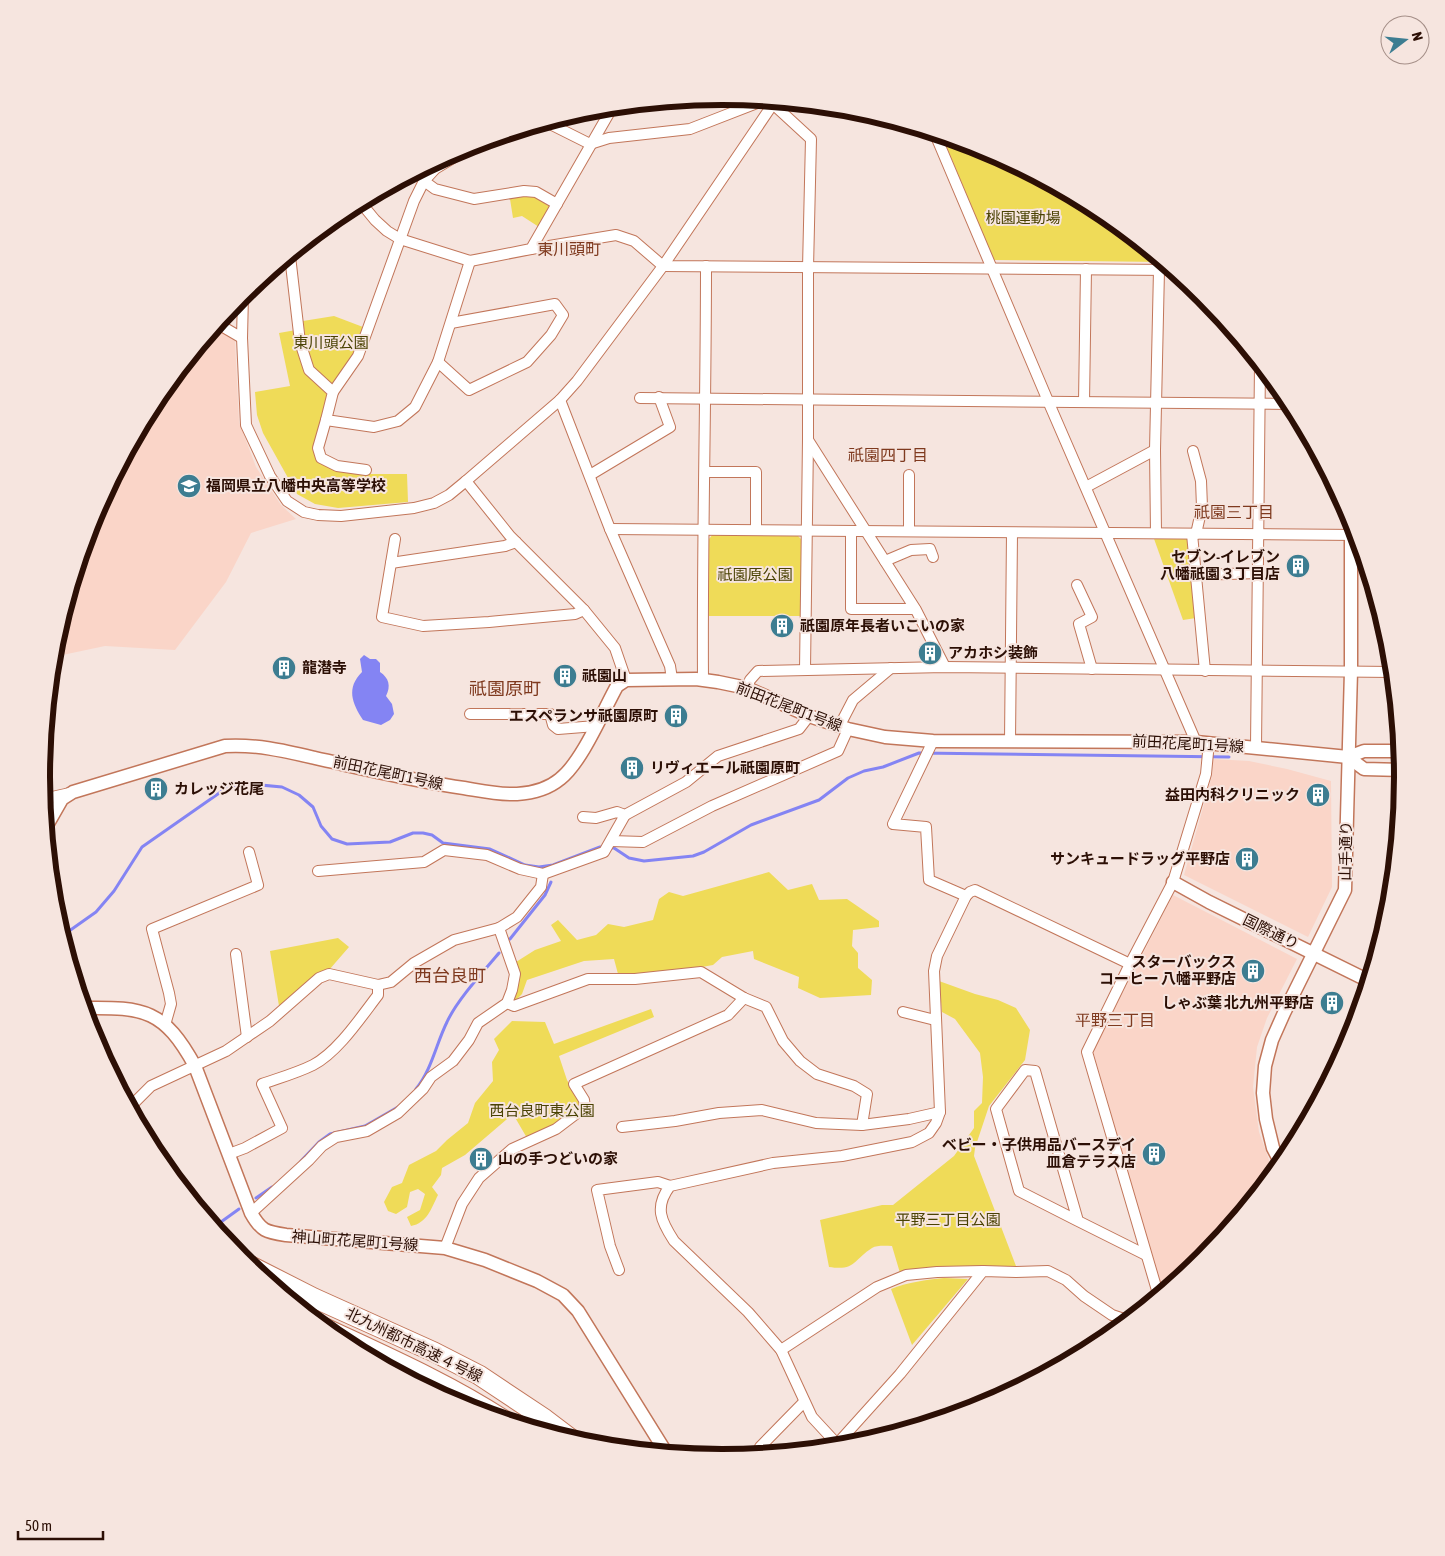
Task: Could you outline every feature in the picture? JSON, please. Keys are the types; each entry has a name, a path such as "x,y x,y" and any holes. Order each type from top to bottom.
{"highway":[{"name":"北九州都市高速４号線","path":"270,1276 314,1298 434,1352 478,1375 561,1431"},
{"name":"北九州都市高速４号線","path":"364,1346 429,1377 480,1405"}],"street":[{"path":"556,126 590,144 609,138 690,129 756,107"},
{"path":"242,308 246,425 270,476 287,501 304,512 341,516 434,503 449,495 466,481 560,400 577,381 664,266 767,107"},
{"path":"776,108 810,139 805,670"},
{"path":"531,249 607,115"},
{"path":"938,141 1196,742"},
{"path":"366,470 336,466 321,458 318,448 333,392 358,356 414,201 424,181 433,172"},
{"path":"424,181 436,190 474,199 524,191 536,192 557,204"},
{"path":"366,208 387,231 400,239 470,261 616,235 634,241 664,266 1164,270"},
{"path":"326,420 374,427 398,421 415,407 438,362 470,261"},
{"path":"291,262 300,342 309,370 333,392"},
{"path":"703,680 702,530 705,472 706,266"},
{"path":"1084,402 1086,269"},
{"path":"1156,533 1155,450 1159,270"},
{"path":"438,362 469,390 527,362 551,335 563,315 555,304 451,323"},
{"path":"224,327 242,338"},
{"path":"1256,747 1260,374"},
{"path":"590,475 670,426 659,397"},
{"path":"640,398 1282,404"},
{"path":"560,400 610,529 670,666 672,679"},
{"path":"808,440 915,609 945,667"},
{"path":"1086,487 1155,450"},
{"path":"1193,451 1202,481 1202,507 1194,534 1205,671"},
{"path":"705,472 756,472 756,530"},
{"path":"909,476 909,531"},
{"path":"466,481 516,542 584,610 615,648 626,680"},
{"path":"610,529 1349,535"},
{"path":"851,532 851,609 915,609"},
{"path":"1010,741 1012,533"},
{"path":"395,539 382,617 423,626 575,614 584,610"},
{"path":"391,563 505,546 516,542"},
{"path":"885,561 911,550 930,548 933,557"},
{"name":"山手通り","path":"1278,1157 1273,1148 1262,1093 1265,1066 1272,1040 1345,890 1354,548"},
{"path":"1196,575 1258,573"},
{"path":"1077,585 1092,617 1079,624 1092,669"},
{"path":"747,688 750,680 758,671 1011,667 1257,672 1386,672"},
{"path":"318,871 424,862 444,850 487,855 520,869 544,874 608,846 643,842 712,806 838,750 853,700 891,668"},
{"name":"前田花尾町1号線","path":"51,818 62,799 73,792 225,746 258,746 448,786 518,794 541,789 560,780 570,771 617,686 626,680 703,680 747,688 809,716 844,728 929,749 1010,741 1196,742 1208,752 1256,747 1348,757 1364,751 1394,751"},
{"path":"470,714 550,714 553,725 558,729 596,726"},
{"path":"608,846 625,815 686,782 718,756 799,729 809,716"},
{"path":"929,749 893,824 926,827 930,880 966,896"},
{"path":"1157,1292 1087,1052 1173,882 1206,774 1208,752"},
{"name":"前田花尾町1号線","path":"1348,757 1364,769 1395,770"},
{"path":"50,797 73,792"},
{"path":"583,816 596,818 617,812 625,815"},
{"path":"165,1025 171,1004 152,928 258,885 248,852"},
{"path":"134,1103 151,1086 226,1051 247,1037 270,1021 319,978 329,974 378,985 391,982 414,963 454,940 499,928 517,917 541,887 544,874"},
{"name":"国際通り","path":"1173,882 1209,902 1364,978"},
{"path":"619,1270 610,1246 597,1190 658,1182 670,1186 773,1163 842,1156 912,1142 929,1133 936,1123 940,1112 934,971 937,956 966,896 970,892 975,890 1130,964"},
{"path":"251,1213 322,1146 336,1137 367,1131 398,1113 423,1089 431,1077 452,1061 469,1040 478,1023 507,1003 515,974 499,928"},
{"path":"236,954 247,1037"},
{"path":"507,1003 514,1006 588,979 635,979 701,972 744,998 766,1007 783,1041 800,1061 817,1074 854,1086 867,1094 862,1126"},
{"path":"229,1154 245,1148 282,1128 262,1084 313,1065 326,1057 378,995 378,985"},
{"path":"445,1248 462,1204 479,1178 512,1149 556,1129 585,1107 584,1100 574,1084 728,1015 744,998"},
{"name":"神山町花尾町1号線","path":"91,1008 137,1010 153,1017 171,1029 184,1045 195,1066 251,1213 256,1223 265,1231 286,1235 445,1248 519,1274 563,1295 578,1311 663,1448"},
{"path":"903,1012 935,1020"},
{"path":"1078,1221 1035,1071 1025,1070 996,1109 1019,1191 1078,1221 1146,1255"},
{"path":"622,1127 762,1110 816,1123 862,1126 940,1112"},
{"path":"670,1186 661,1197 661,1211 665,1227 674,1241 748,1312 781,1350 812,1417 831,1442"},
{"path":"840,1440 900,1374 983,1271"},
{"path":"781,1350 877,1287 906,1276 936,1272 1048,1271 1066,1280 1084,1296 1112,1315 1123,1319"},
{"path":"762,1449 760,1447 804,1402"}],"shaded area":[{"name":"福岡県立八幡中央高等学校","path":"220,331 235,341 239,422 256,467 281,505 296,519 251,533 226,582 175,650 105,646 62,655 73,604 101,521 119,481 163,404"},
{"path":"364,655 370,659 376,659 380,663 380,672 388,682 386,696 392,704 394,714 390,720 381,725 363,720 352,696 354,684 362,672 360,659"},
{"path":"1213,759 1249,761 1331,781 1332,887 1308,937 1184,875 1212,776"},
{"path":"1173,895 1297,959 1267,1018 1257,1047 1253,1087 1259,1132 1271,1166 1228,1221 1198,1254 1161,1288 1093,1051"}],"green space":[{"name":"桃園運動場","path":"945,143 1020,175 1059,196 1132,244 1154,262 994,260"},
{"path":"533,195 550,207 539,227 522,216 513,218 510,199"},
{"name":"東川頭公園","path":"334,316 363,327 354,355 333,385 314,368 308,355 303,321"},
{"path":"296,330 297,343 329,393 319,461 365,474 407,474 408,502 338,508 315,504 297,494 263,433 257,415 255,392 290,386 279,333"},
{"name":"祇園原公園","path":"713,534 797,535 802,540 800,616 709,616 709,539"},
{"path":"1153,536 1188,537 1196,618 1183,620"},
{"path":"769,872 788,890 812,884 819,900 847,899 879,921 879,927 853,930 852,946 858,953 858,968 872,980 871,995 820,998 798,988 799,977 754,959 753,951 722,957 713,965 636,975 618,974 614,959 584,961 527,980 522,994 515,1001 511,1000 520,977 516,962 535,950 561,941 551,925 558,920 577,940 596,935 608,924 624,927 653,920 659,899 669,892 683,896"},
{"path":"338,938 349,947 329,970 317,973 279,1006 270,951"},
{"name":"平野三丁目公園","path":"939,981 998,1000 1016,1008 1030,1030 1025,1060 989,1106 974,1156 1016,1266 976,1266 900,1273 892,1246 876,1246 849,1266 829,1267 820,1220 882,1205 893,1205 954,1156 974,1128 974,1111 982,1103 983,1077 980,1053 955,1019 942,1012"},
{"name":"西台良町東公園","path":"651,1009 654,1017 559,1056 567,1080 580,1104 552,1127 527,1138 513,1114 465,1155 442,1168 441,1175 432,1187 438,1195 425,1219 411,1226 407,1217 420,1210 425,1194 418,1189 410,1192 407,1207 396,1214 388,1211 384,1202 392,1187 402,1183 409,1165 436,1151 468,1123 475,1103 493,1081 492,1062 499,1050 494,1039 512,1021 545,1022 554,1044"},
{"path":"944,1278 968,1279 912,1345 891,1289 917,1282"}],"waterway":[{"path":"68,932 96,912 114,891 142,847 225,789 250,784 282,787 299,795 313,807 321,826 332,839 347,844 390,842 413,833 423,833 432,835 443,843 490,849 525,865 539,867 553,865 600,847 614,848 629,858 644,861 693,856 704,852 751,825 819,800 848,778 919,753 1229,757"},
{"path":"510,939 545,895 551,882"},
{"path":"416,1089 426,1073 451,1013 499,953"},
{"path":"301,1161 319,1142 330,1134 365,1126 398,1107"},
{"path":"256,1198 272,1187"},
{"path":"219,1223 239,1209"}],"place":[{"name":"福岡県立八幡中央高等学校","path":"189,486"},
{"name":"セブン-イレブン 八幡祇園３丁目店","path":"1298,566"},
{"name":"祇園原年長者いこいの家","path":"782,626"},
{"name":"アカホシ装飾","path":"930,653"},
{"name":"龍潜寺","path":"284,668"},
{"name":"祇園山","path":"565,676"},
{"name":"エスペランサ祇園原町","path":"676,716"},
{"name":"リヴィエール祇園原町","path":"632,768"},
{"name":"カレッジ花尾","path":"156,789"},
{"name":"益田内科クリニック","path":"1318,795"},
{"name":"サンキュードラッグ平野店","path":"1247,859"},
{"name":"スターバックス コーヒー 八幡平野店","path":"1253,971"},
{"name":"しゃぶ葉 北九州平野店","path":"1332,1003"},
{"name":"ベビー・子供用品バースデイ 皿倉テラス店","path":"1154,1154"},
{"name":"山の手つどいの家","path":"481,1159"}],"district":[{"name":"東川頭町","path":"569,249"},
{"name":"祇園四丁目","path":"888,455"},
{"name":"祇園三丁目","path":"1234,512"},
{"name":"祇園原町","path":"505,689"},
{"name":"西台良町","path":"450,976"},
{"name":"平野三丁目","path":"1115,1020"}]}
